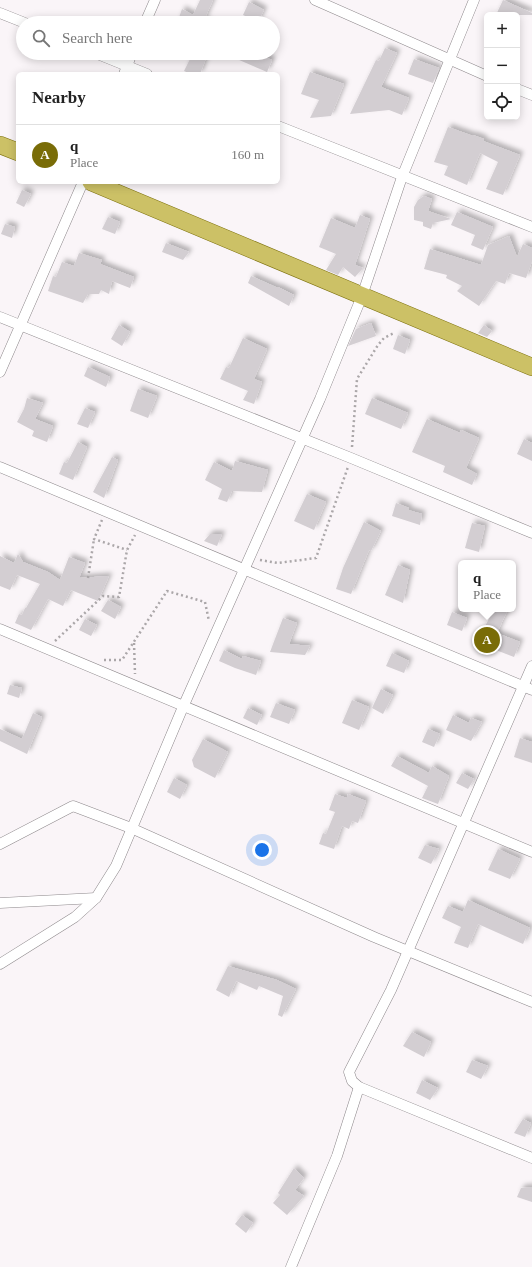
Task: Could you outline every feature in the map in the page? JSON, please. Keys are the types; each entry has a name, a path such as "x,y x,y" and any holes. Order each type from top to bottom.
{"main road":[{"path":"0,145 16,151"},
{"path":"96,184 532,367"}],"street":[{"path":"148,16 155,0"},
{"path":"315,0 484,75"},
{"path":"0,964 75,917 96,898 116,866 131,828 302,439 362,296 402,177 474,0"},
{"path":"0,13 16,19"},
{"path":"107,60 125,70 136,72"},
{"path":"125,70 129,60"},
{"path":"520,90 532,95"},
{"path":"280,127 402,177 532,227"},
{"path":"0,372 82,184"},
{"path":"0,317 351,458 532,533"},
{"path":"0,467 527,689"},
{"path":"0,629 135,687 532,852"},
{"path":"532,666 527,689 464,823 391,990 349,1072 352,1081 360,1087 532,1158"},
{"path":"2,841 73,806 131,828 408,951 532,1002"},
{"path":"0,903 96,898"},
{"path":"290,1267 337,1156 360,1087"}],"path":[{"path":"249,558 278,564 316,558 351,458 357,379 378,345 384,338 394,333"},
{"path":"88,578 94,538 105,511"},
{"path":"47,648 103,596 119,598 126,550 140,525"},
{"path":"94,538 126,550"},
{"path":"100,660 122,660 167,591 205,602 210,623"},
{"path":"134,643 135,687"}],"building":[{"path":"200,0 213,0 206,16 180,16 182,9 193,15"},
{"path":"503,0 532,13 532,15 520,15 520,12 497,12"},
{"path":"249,2 264,10 261,16 243,15"},
{"path":"385,48 397,53 381,87 409,98 402,115 389,110 350,114 376,60 379,61"},
{"path":"414,59 439,68 433,83 408,74"},
{"path":"190,60 205,60 201,72 184,71"},
{"path":"239,60 272,60 267,72"},
{"path":"310,72 344,84 331,116 310,118 319,100 301,94"},
{"path":"448,127 484,139 483,141 520,155 503,195 486,189 498,162 480,153 467,185 444,175 448,166 434,162"},
{"path":"22,190 31,194 24,207 16,203"},
{"path":"424,196 432,199 428,211 451,219 433,223 431,229 423,226 423,222 414,220 414,207 418,200"},
{"path":"457,212 493,227 483,250 471,245 475,235 451,225"},
{"path":"360,215 370,219 355,265 363,268 355,277 343,267 338,275 326,270 336,254 319,247 331,218 355,228"},
{"path":"108,217 120,222 115,234 102,229"},
{"path":"5,224 15,227 12,238 1,234"},
{"path":"509,236 517,257 523,244 532,248 532,261 526,278 509,273 505,284 496,281 479,306 457,291 462,286 446,278 447,275 424,269 430,249 481,265 488,245"},
{"path":"166,243 189,252 183,260 162,252"},
{"path":"79,253 102,260 100,264 134,277 130,288 112,281 109,294 101,290 99,294 88,294 83,303 48,291 53,276 56,277 62,262 74,266"},
{"path":"251,276 294,295 289,306 248,283"},
{"path":"371,323 376,336 348,346 356,329"},
{"path":"119,325 130,332 122,346 111,339"},
{"path":"484,325 492,331 487,337 478,333"},
{"path":"398,335 410,340 405,354 393,349"},
{"path":"243,338 267,349 254,379 262,382 254,404 243,400 248,391 220,379 226,367 229,368"},
{"path":"88,367 110,377 106,387 84,376"},
{"path":"138,389 157,396 148,418 130,411"},
{"path":"27,398 43,403 35,419 53,426 47,442 32,436 34,431 17,422 24,409"},
{"path":"372,398 408,413 401,429 365,414"},
{"path":"85,408 95,412 88,428 77,424"},
{"path":"427,419 460,433 461,430 479,438 466,468 477,474 472,485 443,472 445,466 412,452"},
{"path":"524,439 532,443 532,461 517,454"},
{"path":"78,442 87,447 73,480 59,474 64,462 67,463"},
{"path":"112,457 118,460 104,498 93,492"},
{"path":"235,461 268,470 262,492 232,491 227,502 218,499 222,489 205,480 214,462 232,471"},
{"path":"307,494 326,502 314,530 294,521"},
{"path":"396,503 409,508 408,510 422,514 420,525 392,516"},
{"path":"364,522 381,531 371,551 369,550 351,594 336,589 343,568"},
{"path":"472,523 485,526 479,552 465,548"},
{"path":"210,534 222,534 217,546 204,541"},
{"path":"18,554 23,562 48,572 60,580 69,557 85,563 79,578 109,576 98,601 71,590 63,606 48,599 31,630 15,623 19,614 22,615 40,584 17,575 10,590 0,586 0,556 14,563"},
{"path":"398,565 410,570 403,603 385,595"},
{"path":"108,600 121,607 115,619 101,611"},
{"path":"452,612 467,618 462,631 447,625"},
{"path":"492,612 507,612 497,633 520,642 514,657 488,647 478,640"},
{"path":"283,618 297,623 289,644 310,646 305,655 270,652"},
{"path":"85,619 97,625 91,636 79,630"},
{"path":"224,650 242,659 243,656 261,661 256,675 219,661"},
{"path":"392,653 409,661 404,673 386,666"},
{"path":"10,685 22,688 19,698 7,694"},
{"path":"381,689 393,695 383,714 372,708"},
{"path":"352,700 369,707 359,730 342,723"},
{"path":"276,703 295,710 289,724 270,717"},
{"path":"248,708 262,715 257,725 243,718"},
{"path":"33,713 42,717 27,754 0,741 0,729 22,739"},
{"path":"453,715 469,723 471,718 482,722 471,741 446,730"},
{"path":"428,729 440,734 434,747 422,742"},
{"path":"520,738 532,742 532,763 514,757"},
{"path":"203,739 228,752 215,778 194,767 192,760"},
{"path":"397,756 429,773 432,766 449,776 438,804 422,798 428,786 391,766"},
{"path":"462,773 474,779 468,789 456,783"},
{"path":"174,778 187,785 180,799 167,792"},
{"path":"335,794 347,798 348,794 366,801 358,823 352,821 349,829 342,826 334,849 319,844 323,833 326,834 335,812 329,810"},
{"path":"425,845 439,849 431,864 418,858"},
{"path":"498,849 520,859 510,879 488,870"},
{"path":"468,900 530,928 523,944 478,924 468,948 454,943 461,927 442,918 448,906 463,912"},
{"path":"228,966 277,980 296,989 282,1017 278,1015 283,996 259,986 257,990 236,981 229,997 216,990"},
{"path":"412,1032 431,1042 424,1057 403,1046"},
{"path":"472,1060 488,1066 481,1079 466,1072"},
{"path":"422,1080 438,1088 430,1100 416,1093"},
{"path":"523,1119 531,1123 525,1137 514,1133"},
{"path":"294,1168 304,1178 295,1190 304,1196 287,1215 273,1203 280,1195 278,1193"},
{"path":"532,1187 532,1202 517,1197 521,1188"},
{"path":"242,1215 253,1223 246,1233 235,1224"}],"place":[{"name":"q","path":"487,640"}]}
